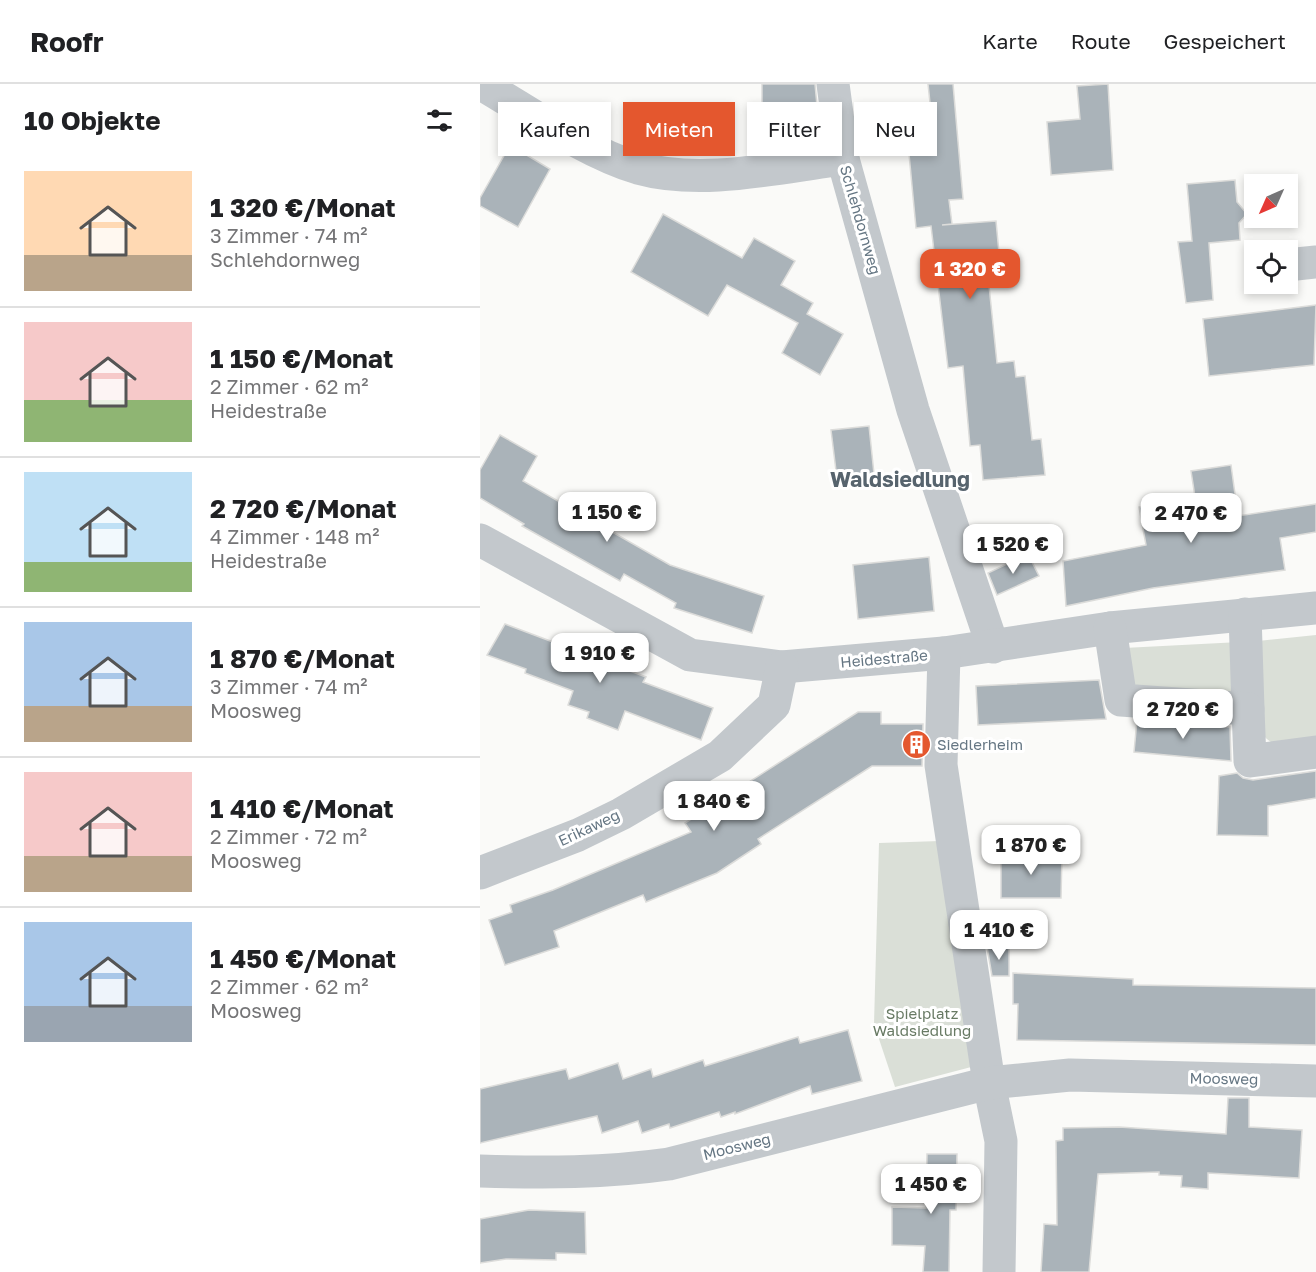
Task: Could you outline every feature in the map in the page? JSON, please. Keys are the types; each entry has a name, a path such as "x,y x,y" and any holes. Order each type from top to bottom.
{"street":[{"name":"Schlehdornweg","path":"481,84 588,146 617,160 655,172 682,175 720,174 843,159 913,410 993,648"},
{"path":"833,84 843,159"},
{"path":"1298,264 1316,262"},
{"name":"Heidestraße","path":"480,540 690,655 782,667 944,654 1110,628 1316,608"},
{"path":"1245,614 1250,762 1316,752"},
{"path":"1110,628 1120,699 1248,710"},
{"path":"944,654 941,765 989,1083 1001,1141 999,1272"},
{"name":"Erikaweg","path":"480,873 589,830 670,787 720,756 774,705 782,667"},
{"name":"Moosweg","path":"480,1171 570,1174 617,1172 669,1164 989,1083 1070,1075 1316,1081"}],"green space":[{"path":"1316,635 1316,740 1286,746 1273,743 1261,732 1258,641"},
{"path":"1240,642 1237,698 1132,692 1124,648"},
{"name":"Spielplatz Waldsiedlung","path":"940,841 975,1066 895,1087 874,1024 879,843"}],"building":[{"path":"762,84 815,84 817,102 762,102"},
{"path":"928,84 953,84 963,199 949,200 952,224 942,225 996,221 1001,274 988,276 997,363 1014,361 1016,377 1025,376 1032,440 1041,439 1045,475 983,480 980,445 970,446 963,366 948,368 931,226 916,228 909,156 937,156 937,102 930,102"},
{"path":"1108,84 1113,170 1051,175 1047,122 1080,119 1077,86"},
{"path":"504,156 528,156 550,169 518,227 480,206 480,198"},
{"path":"1235,180 1237,202 1244,210 1244,217 1239,223 1240,240 1209,243 1213,300 1186,303 1178,242 1192,241 1187,184"},
{"path":"663,214 742,258 754,238 795,261 781,285 813,303 807,314 843,334 820,375 782,353 798,323 727,285 708,316 631,272"},
{"path":"1316,305 1314,365 1209,376 1203,319"},
{"path":"869,426 874,474 837,479 831,430"},
{"path":"500,435 537,456 523,481 670,565 764,596 752,633 674,608 676,603 624,574 620,581 522,526 524,524 480,498 480,470"},
{"path":"1231,465 1238,516 1316,504 1316,532 1280,538 1285,570 1153,588 1066,606 1063,561 1146,545 1139,507 1195,497 1191,471"},
{"path":"1028,554 1039,576 997,595 988,573"},
{"path":"929,557 934,611 858,619 853,565"},
{"path":"505,624 646,677 643,682 713,708 701,740 625,711 618,730 587,718 589,712 568,705 573,691 525,673 526,669 487,655"},
{"path":"1099,680 1106,719 978,725 976,686"},
{"path":"858,712 881,712 881,724 923,724 922,766 872,766 758,839 761,844 717,873 646,902 643,895 554,931 559,947 505,965 489,920 512,912 510,905 553,890 691,832 685,823"},
{"path":"1137,720 1230,727 1231,761 1134,752"},
{"path":"1316,771 1316,798 1268,806 1268,836 1217,835 1219,776 1237,773 1243,778 1253,780"},
{"path":"1001,855 1062,855 1061,898 1001,898"},
{"path":"987,947 1009,948 1009,976 992,976"},
{"path":"1013,973 1133,979 1133,985 1316,988 1316,1045 1017,1040 1018,1004 1013,1004"},
{"path":"848,1030 862,1081 812,1094 810,1086 735,1114 735,1112 721,1117 719,1112 670,1128 669,1124 642,1133 638,1121 602,1133 597,1116 480,1143 480,1089 566,1069 569,1079 618,1063 623,1079 651,1069 653,1077 703,1060 705,1066 798,1037 800,1043"},
{"path":"1228,1098 1249,1098 1249,1127 1302,1130 1299,1178 1208,1173 1208,1189 1181,1187 1182,1176 1159,1175 1159,1172 1098,1174 1089,1272 1041,1272 1044,1224 1057,1225 1056,1141 1063,1140 1063,1128 1119,1127 1226,1134"},
{"path":"927,1154 957,1154 956,1210 950,1210 949,1272 923,1272 925,1246 892,1245 892,1207 926,1208"},
{"path":"529,1210 585,1212 586,1254 556,1253 556,1260 506,1259 480,1263 480,1219"}],"place":[{"name":"Siedlerheim","path":"916,745"}],"district":[{"name":"Waldsiedlung","path":"900,480"}]}
